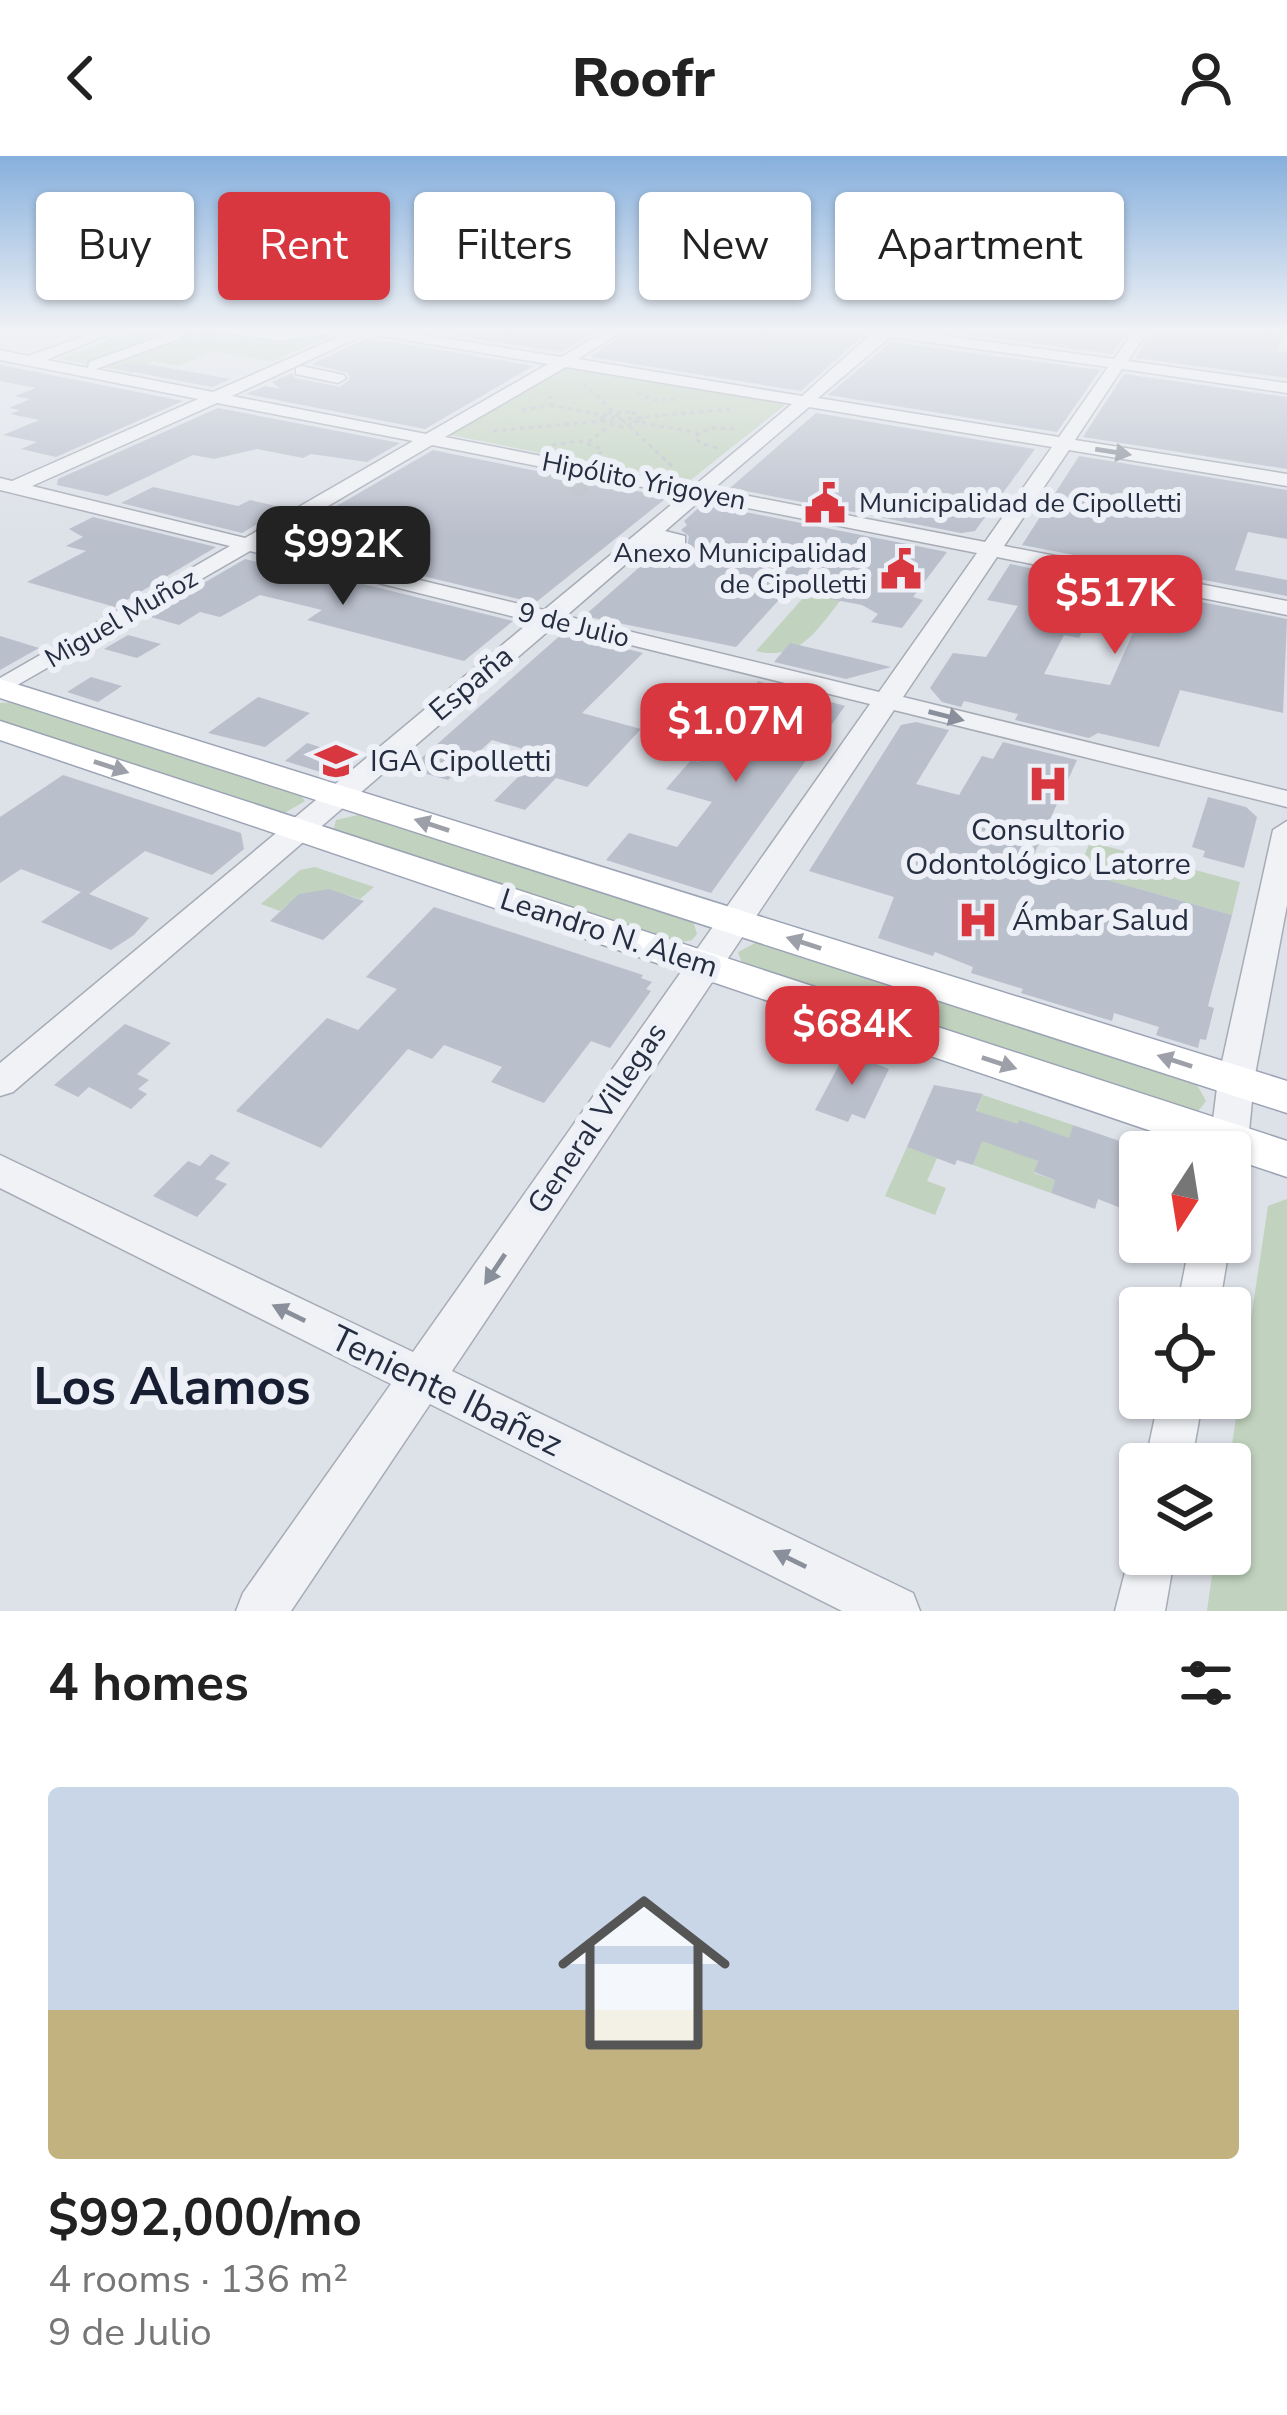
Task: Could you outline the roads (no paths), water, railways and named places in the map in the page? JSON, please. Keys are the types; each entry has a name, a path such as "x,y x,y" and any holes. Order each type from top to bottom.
{"main road":[{"name":"Leandro N. Alem","path":"0,688 1287,1096"},
{"name":"Leandro N. Alem","path":"0,730 1186,1131"},
{"name":"Leandro N. Alem","path":"1251,1151 1287,1159"}],"street":[{"path":"4,488 211,399"},
{"name":"Hipólito Yrigoyen","path":"225,399 598,472 690,484 1287,608"},
{"name":"Miguel Muñoz","path":"0,688 504,399"},
{"path":"791,399 1287,481"},
{"name":"España","path":"0,1083 642,538 690,484 807,399"},
{"name":"General Villegas","path":"261,1611 1094,399"},
{"name":"9 de Julio","path":"4,488 1287,799"},
{"path":"1231,1131 1236,1080 1287,830"},
{"name":"Teniente Ibañez","path":"0,1170 895,1611"},
{"path":"1140,1611 1147,1575"}],"tunnel":[{"path":"570,490 583,481"}],"place":[{"name":"Municipalidad de Cipolletti","path":"825,503"},
{"name":"Anexo Municipalidad de Cipolletti","path":"901,569"},
{"name":"IGA Cipolletti","path":"336,761"},
{"name":"Consultorio Odontológico Latorre","path":"1048,784"},
{"name":"Ámbar Salud","path":"978,920"}],"district":[{"name":"Los Alamos","path":"172,1386"}]}
